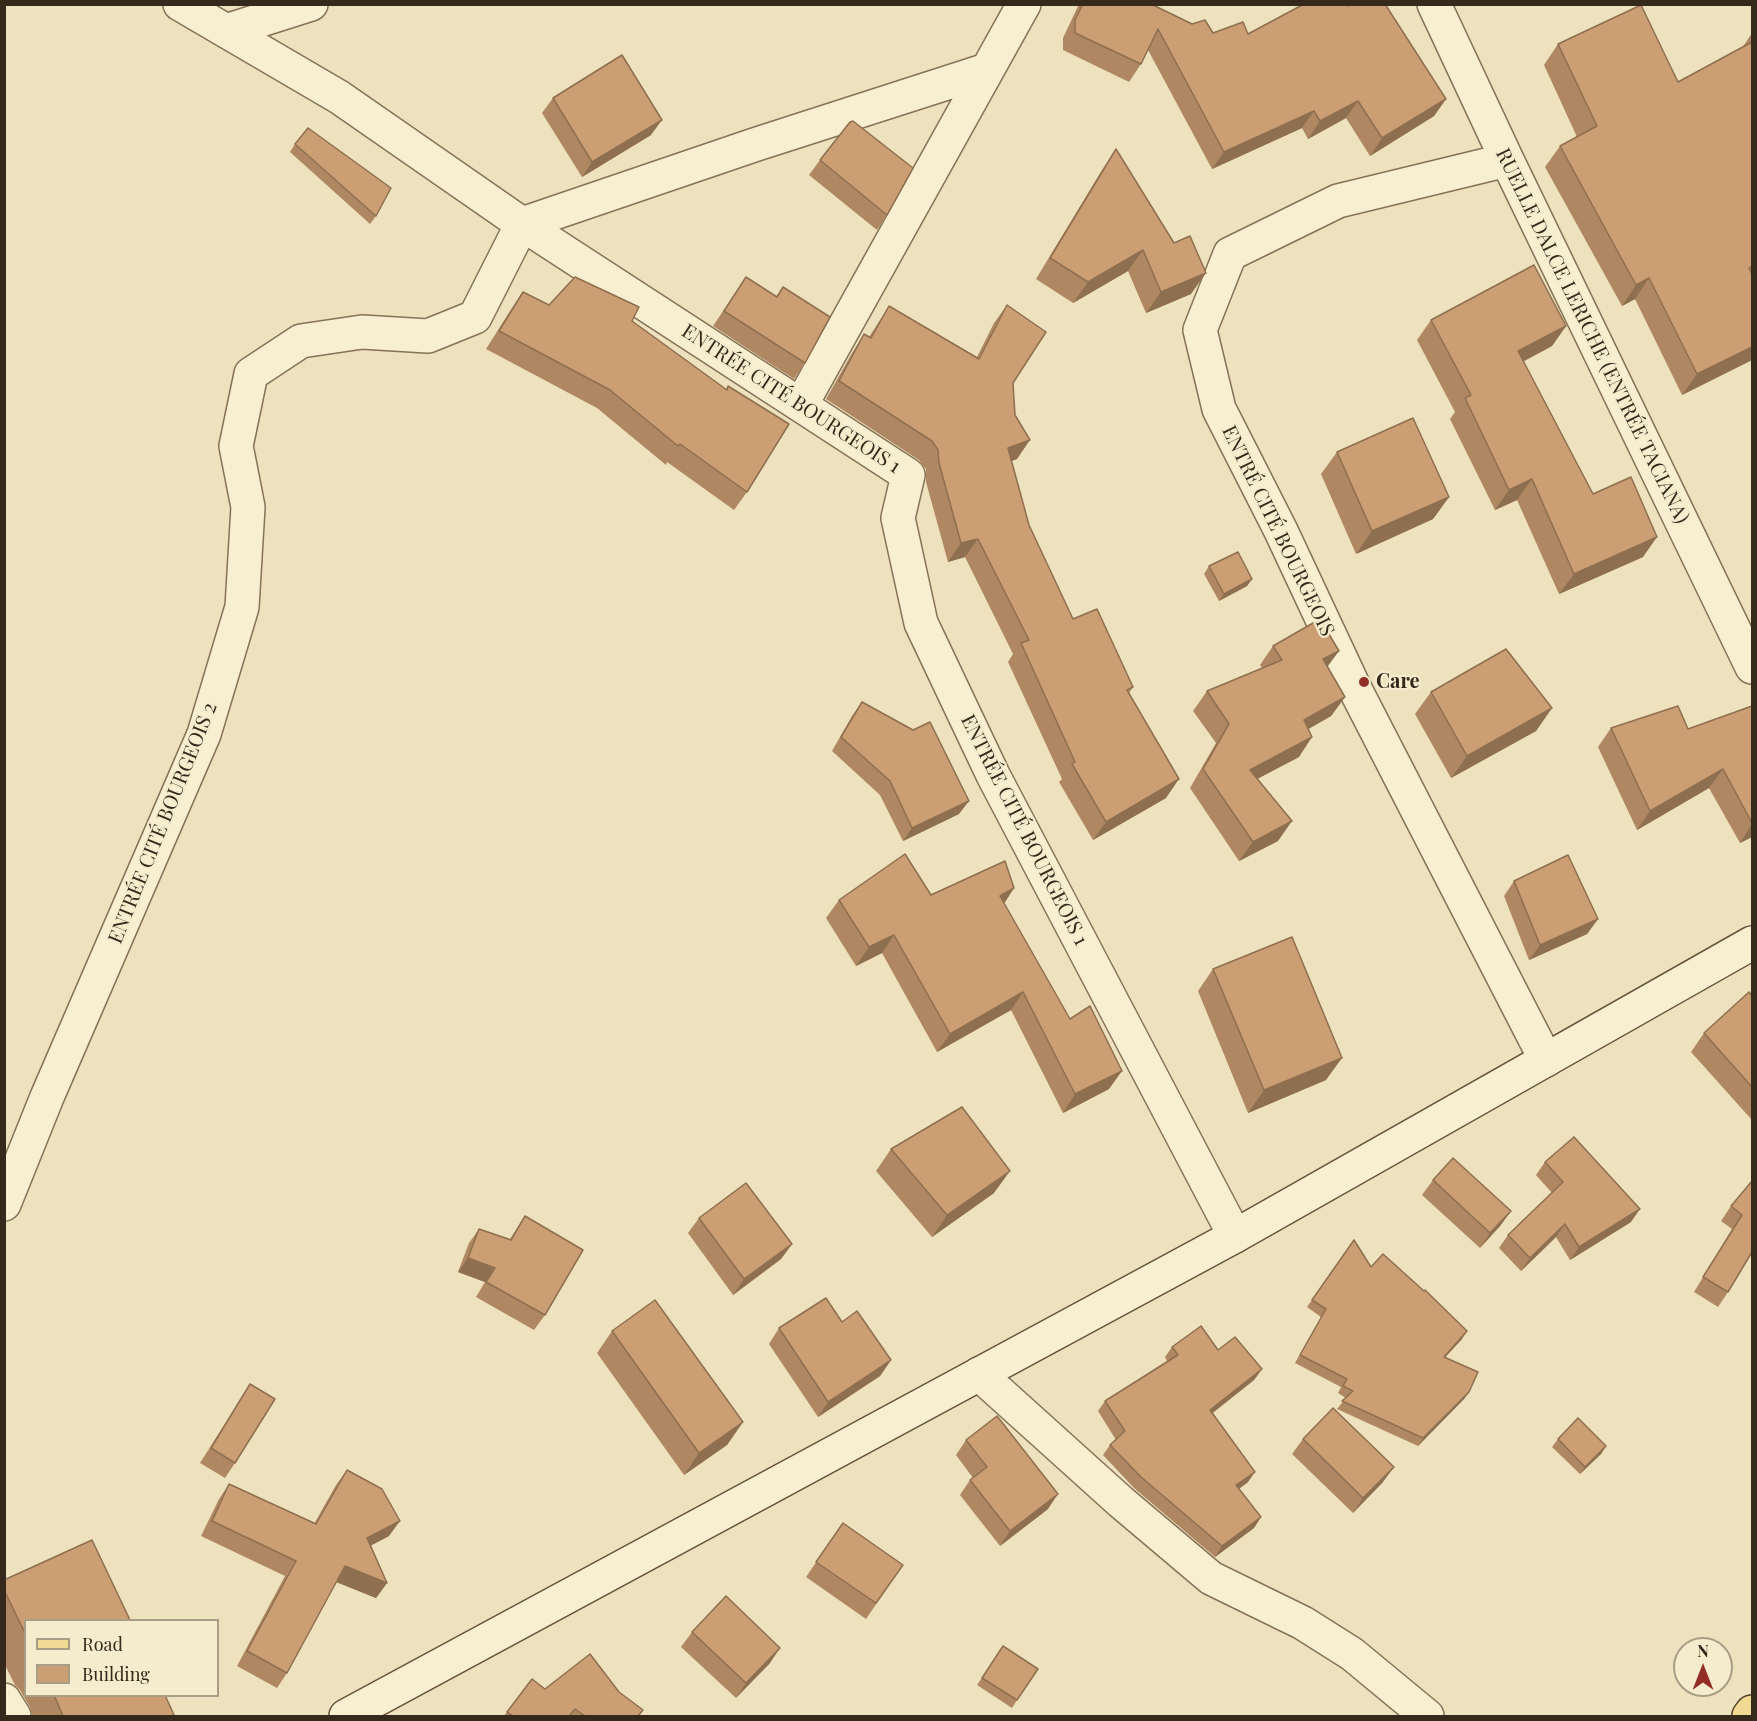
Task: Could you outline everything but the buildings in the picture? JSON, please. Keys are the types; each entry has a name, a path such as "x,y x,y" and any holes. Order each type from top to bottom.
{"main road":[{"path":"1749,1716 1752,1712"}],"street":[{"name":"ENTRÉE CITÉ BOURGEOIS 1","path":"180,4 339,97 522,224 908,475 898,518 921,623 993,775 1235,1236"},
{"path":"226,31 311,4"},
{"path":"801,405 1024,4"},
{"name":"RUELLE DALCE LERICHE (ENTRÉE TACIANA)","path":"1434,4 1752,667"},
{"path":"522,224 757,144 987,70"},
{"name":"ENTRÉ CITÉ BOURGEOIS","path":"1507,160 1338,201 1230,254 1200,330 1218,409 1281,531 1354,687 1546,1060"},
{"name":"ENTRÉE CITÉ BOURGEOIS 2","path":"4,1204 47,1097 204,734 239,618 242,607 248,507 236,446 251,374 301,341 363,332 428,336 475,317 522,224"},
{"path":"346,1716 1235,1236 1752,943"},
{"path":"980,1374 1121,1503 1211,1578 1303,1623 1352,1654 1427,1716"},
{"path":"4,1700 14,1716"}],"place":[{"name":"Care","path":"1364,682"}]}
